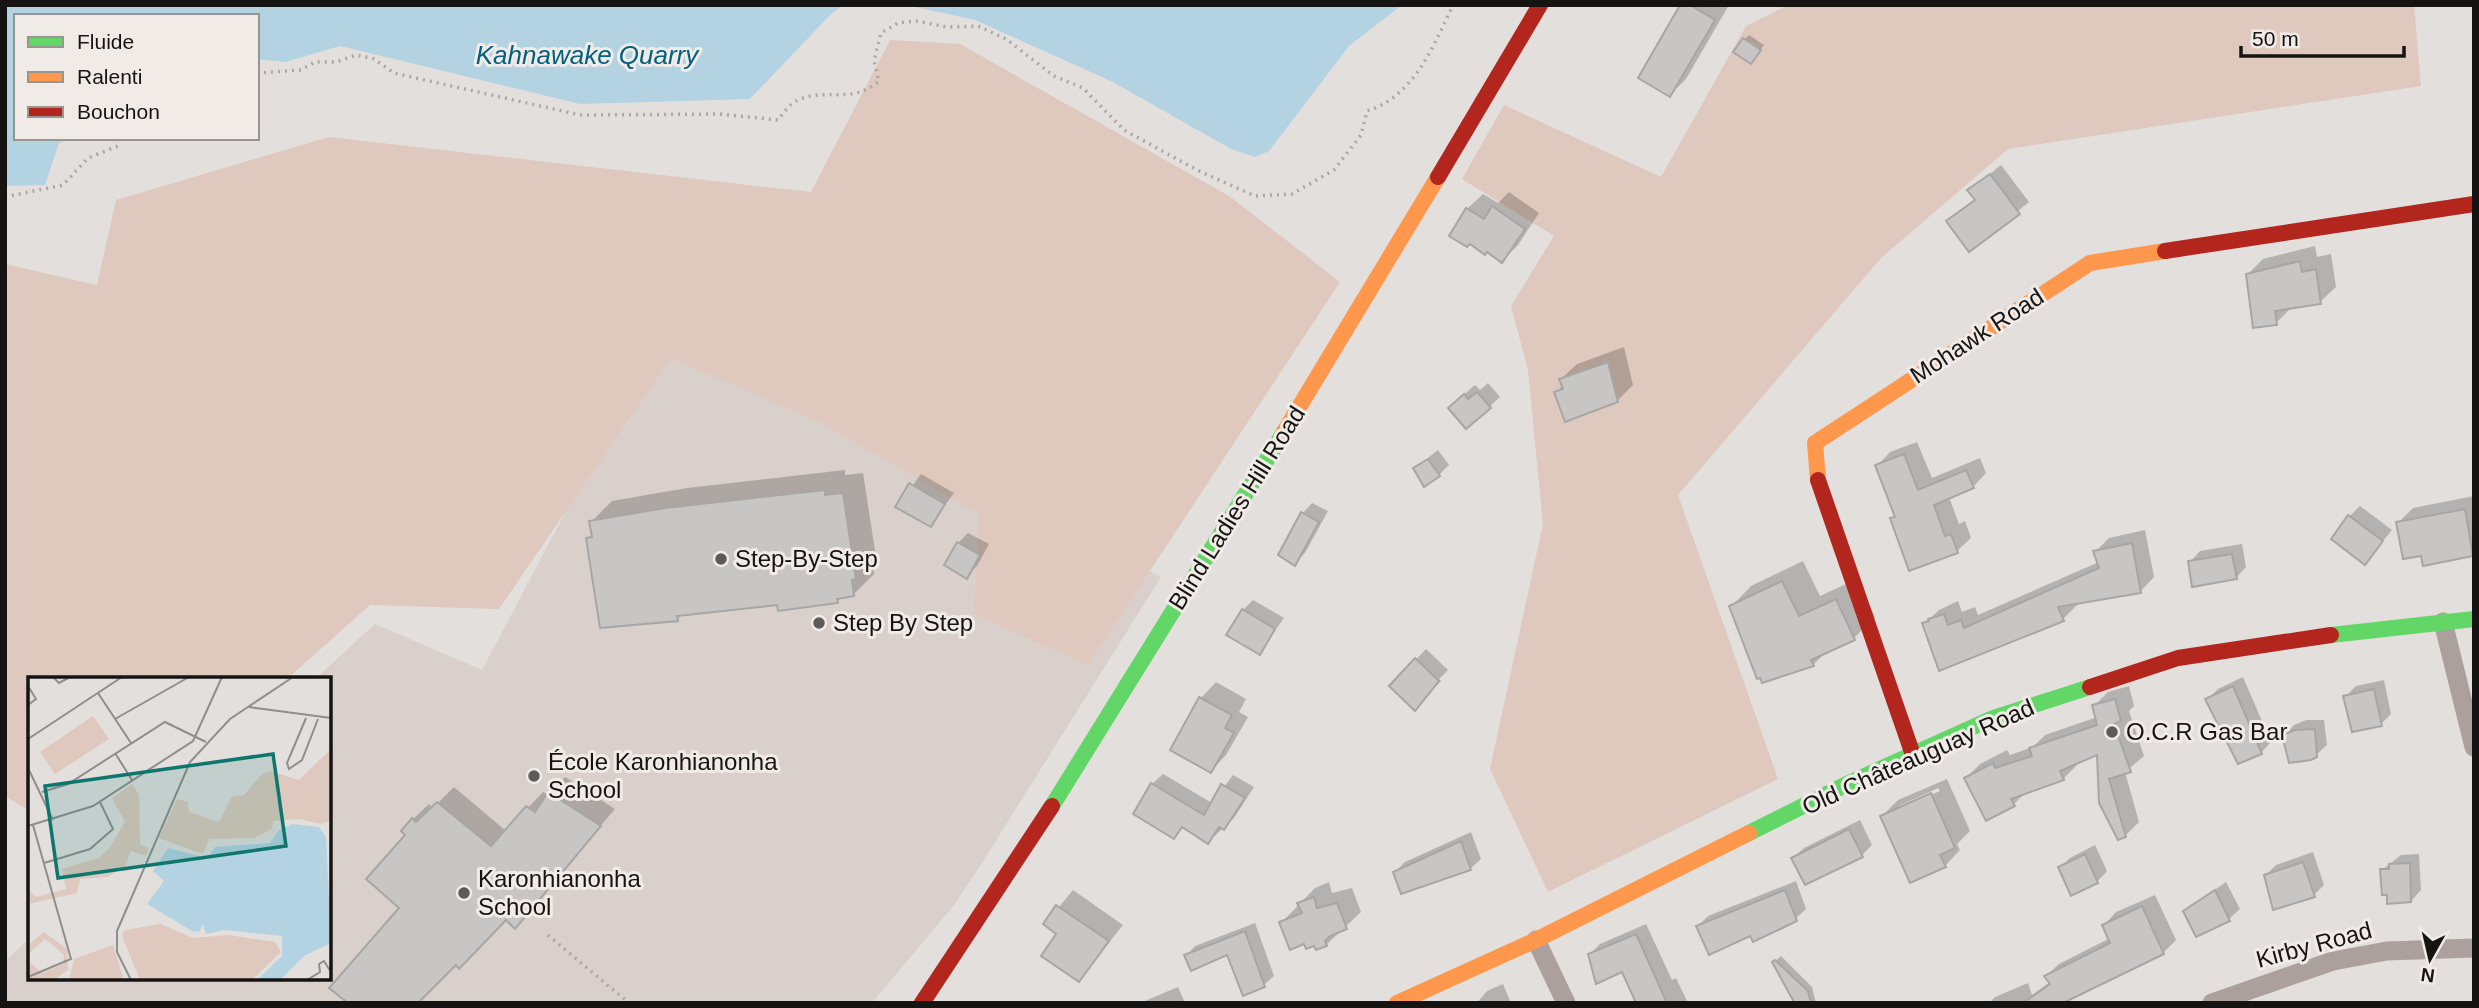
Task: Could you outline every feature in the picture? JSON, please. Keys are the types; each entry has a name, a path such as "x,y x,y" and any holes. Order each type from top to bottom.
{"street":[{"name":"Blind Ladies Hill Road","path":"922,1003 1009,875 1348,329 1540,5"},
{"name":"Mohawk Road","path":"1913,755 1816,477 1815,443 2090,263 2474,204"},
{"name":"Old Châteauguay Road","path":"1397,1003 1536,940 1993,718 2178,658 2277,640 2474,619"},
{"path":"2443,622 2474,747"},
{"path":"1536,940 1566,1003"},
{"name":"Kirby Road","path":"2212,1003 2333,961 2387,951 2474,948"}],"path":[{"path":"259,73 301,70 315,62 336,62 356,55 374,59 394,73 580,115 719,114 778,120 796,100 821,95 865,93 879,81 874,61 881,33 898,23 916,21 947,27 978,26 1006,39 1054,76 1083,88 1124,130 1197,170 1255,196 1292,194 1334,170 1361,135 1367,111 1385,106 1412,82 1453,5"},
{"path":"5,197 63,185 88,159 118,146 118,140"},
{"path":"548,935 628,1003"}],"shaded area":[{"path":"1788,5 2414,5 2421,86 2008,149 1881,258 1678,495 1778,779 1548,892 1490,769 1543,524 1528,370 1511,306 1554,236 1462,179 1504,105 1661,177 1746,26"},
{"path":"890,40 960,44 1229,196 1340,282 1088,665 974,614 979,514 820,422 671,358 499,609 370,605 289,677 28,677 28,810 5,796 5,264 97,285 116,200 329,137 811,192"},
{"path":"669,316 1161,577 954,905 872,1003 5,1003 5,961 28,940 28,980 331,980 331,677 317,677 375,624 482,670"}],"water":[{"name":"Kahnawake Quarry","path":"5,5 844,5 832,13 750,99 580,104 340,46 285,62 259,59 259,14 14,14 14,140 65,140 59,143 45,185 5,186"},
{"path":"906,5 1402,5 1349,46 1269,151 1255,157 1231,149 1111,81 975,20"}],"building":[{"path":"1680,5 1690,5 1715,20 1670,97 1638,78"},
{"path":"1743,38 1761,50 1751,64 1733,52"},
{"path":"1990,174 2020,214 1969,252 1946,221 1975,200 1967,190"},
{"path":"1492,206 1525,229 1502,263 1487,252 1485,255 1470,244 1467,247 1449,236 1466,208 1484,219"},
{"path":"2300,261 2302,272 2316,269 2321,304 2275,311 2277,325 2253,328 2246,274"},
{"path":"1608,362 1618,402 1565,422 1554,392 1563,389 1559,379"},
{"path":"1477,392 1491,408 1466,429 1448,408 1464,394 1468,399"},
{"path":"1904,454 1918,490 1966,470 1974,488 1934,505 1945,536 1951,534 1958,553 1909,571 1890,518 1895,517 1875,465"},
{"path":"1428,459 1440,476 1424,487 1413,468"},
{"path":"909,483 945,504 931,527 895,507"},
{"name":"Step-By-Step","path":"825,490 825,495 843,493 856,579 852,580 854,596 837,599 838,603 778,611 777,605 677,616 678,621 600,628 586,538 592,537 589,521 665,508"},
{"path":"2465,509 2473,556 2423,566 2421,556 2403,559 2396,522"},
{"path":"1301,512 1319,522 1295,566 1278,555"},
{"path":"2348,515 2383,541 2365,565 2331,539"},
{"path":"957,542 980,555 967,579 944,565"},
{"path":"2132,543 2141,593 2058,607 2064,621 1939,671 1922,623 1929,621 1928,619 1944,614 1948,625 1961,620 1964,628 2099,568 2093,551"},
{"path":"2232,554 2237,579 2192,587 2188,561"},
{"path":"1782,581 1799,616 1836,599 1855,640 1811,660 1814,666 1762,683 1760,678 1757,679 1729,606"},
{"path":"1242,609 1275,629 1260,655 1226,635"},
{"path":"1415,658 1439,681 1415,711 1389,686"},
{"path":"2233,686 2262,754 2238,764 2205,699"},
{"path":"2374,689 2382,726 2352,732 2343,696"},
{"path":"1199,697 1232,715 1225,728 1234,733 1211,773 1170,750"},
{"path":"2115,699 2121,721 2114,724 2131,772 2109,779 2126,837 2118,840 2099,803 2097,755 2060,771 2064,780 2011,799 2015,806 1986,821 1964,778 1993,763 1995,768 2032,756 2029,748 2097,725 2092,705"},
{"path":"2315,729 2317,757 2289,763 2282,735 2295,730"},
{"path":"1151,783 1204,815 1221,784 1245,798 1224,830 1219,827 1208,844 1182,827 1174,839 1133,814"},
{"name":"Karonhianonha School","path":"548,792 601,826 515,929 506,920 459,969 456,965 418,1003 348,1003 329,988 399,908 366,879 405,835 401,831 412,818 416,822 437,802 491,846 526,806 535,812"},
{"path":"1931,793 1955,848 1940,855 1946,867 1910,883 1880,816"},
{"path":"1849,829 1863,857 1805,885 1791,858"},
{"path":"1461,841 1471,870 1401,894 1393,872"},
{"path":"2085,854 2098,883 2071,896 2058,867"},
{"path":"2303,862 2315,897 2273,910 2264,875"},
{"path":"2410,863 2411,902 2387,904 2387,895 2382,895 2380,869 2389,869 2389,864"},
{"path":"1785,890 1797,921 1753,942 1750,936 1709,955 1696,926"},
{"path":"2215,890 2230,921 2196,937 2183,911"},
{"path":"1314,897 1317,908 1337,903 1347,929 1330,936 1325,941 1327,946 1316,950 1314,946 1306,949 1304,944 1290,950 1279,922 1302,913 1297,903"},
{"path":"1056,905 1109,941 1079,982 1041,956 1056,934 1043,924"},
{"path":"2142,906 2164,954 2063,1003 2023,1003 2050,984 2044,976 2110,943 2102,925"},
{"path":"1245,931 1265,987 1243,996 1227,955 1191,971 1184,955"},
{"path":"1636,934 1667,1003 1636,1003 1622,972 1596,984 1588,954"},
{"path":"1775,960 1808,991 1811,1003 1794,1002 1772,962"}],"traffic: fast":[{"path":"1052,806 1284,432"},
{"path":"2331,635 2474,619"},
{"path":"1749,833 1849,783 1993,718 2090,687"}],"traffic: slow":[{"path":"1284,432 1438,177"},
{"path":"1818,480 1815,443 2090,263 2165,251"},
{"path":"1397,1003 1536,940 1749,833"}],"traffic: jam":[{"path":"1438,177 1540,5"},
{"path":"2165,251 2474,204"},
{"path":"1818,480 1913,755"},
{"path":"2090,687 2178,658 2331,635"},
{"path":"922,1003 1052,806"}],"place":[{"name":"Step-By-Step","path":"721,559"},
{"name":"Step By Step","path":"819,623"},
{"name":"O.C.R Gas Bar","path":"2112,732"},
{"name":"École Karonhianonha School","path":"534,776"},
{"name":"Karonhianonha School","path":"464,893"}]}
